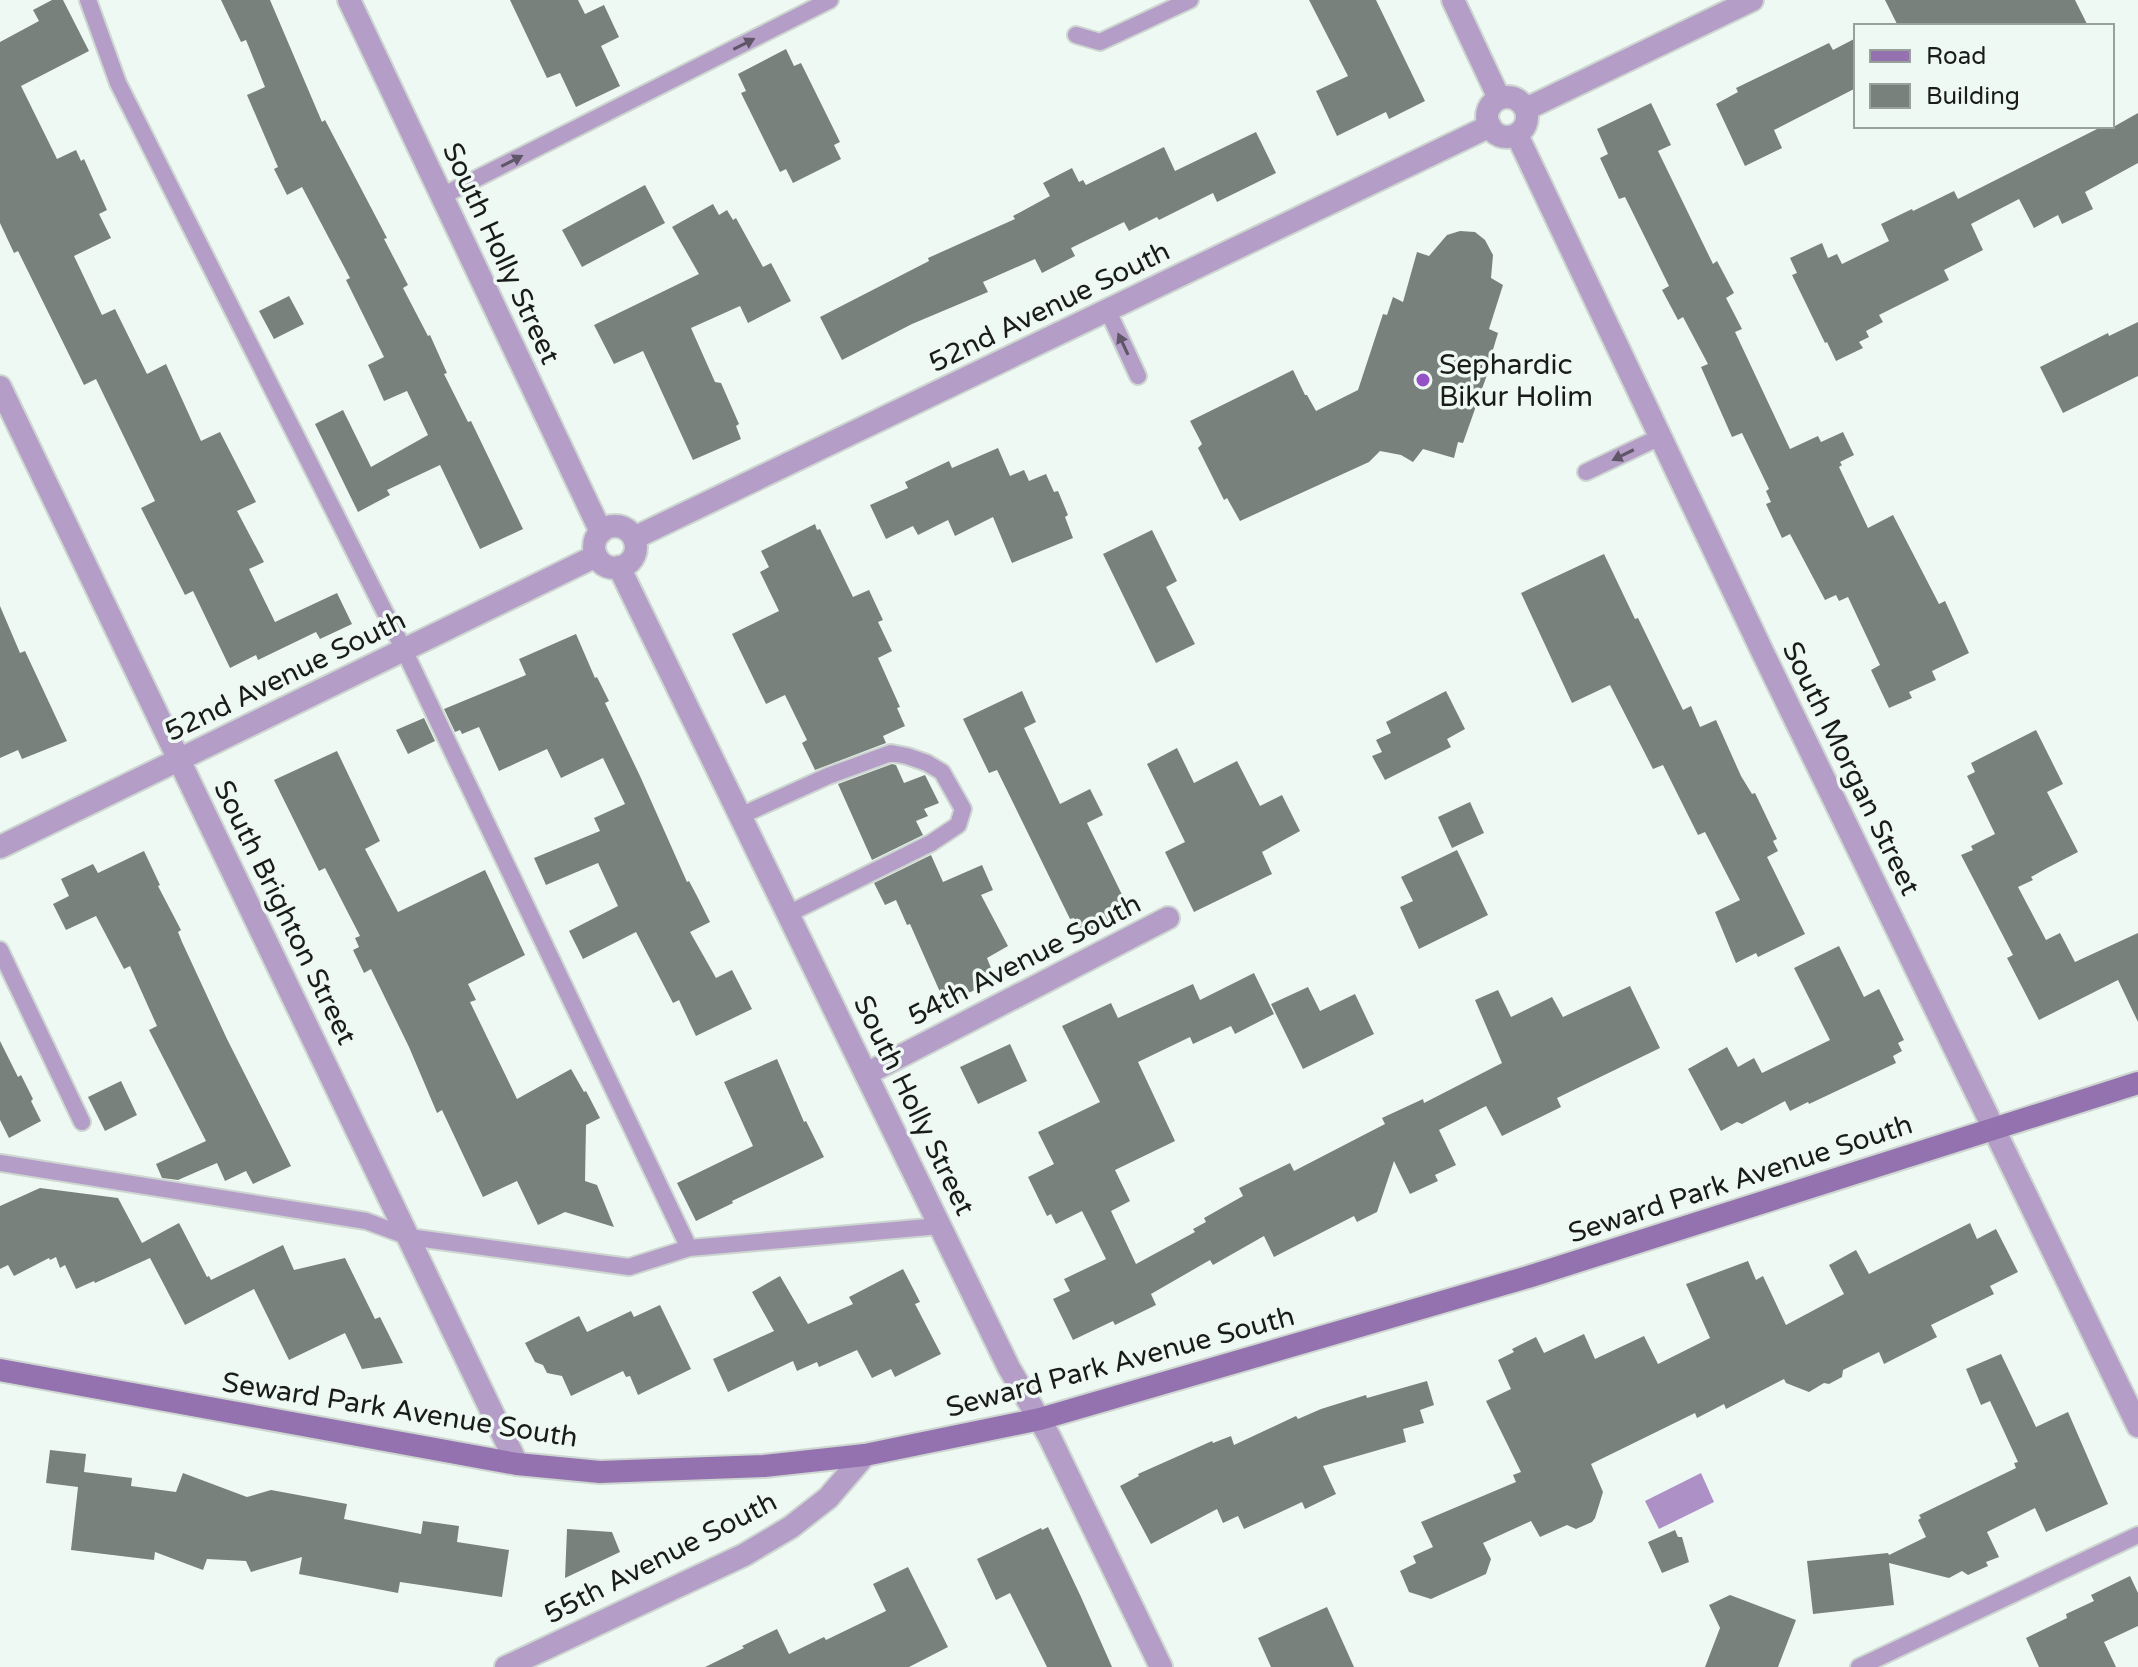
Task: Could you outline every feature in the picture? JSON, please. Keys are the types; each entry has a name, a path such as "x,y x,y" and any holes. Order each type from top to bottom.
{"main road":[{"name":"Seward Park Avenue South","path":"0,1370 517,1464 600,1472 764,1466 865,1455 1040,1419 1528,1277 2138,1083"}],"street":[{"name":"South Holly Street","path":"349,0 601,532"},
{"path":"1453,0 1499,98"},
{"path":"1526,109 1752,0"},
{"path":"1499,98 1514,98 1526,109 1525,127 1517,135 1501,136 1490,126 1488,110 1499,98"},
{"name":"52nd Avenue South","path":"634,538 1490,126"},
{"name":"South Morgan Street","path":"1517,135 1763,653 2138,1426"},
{"name":"South Brighton Street","path":"0,387 517,1464"},
{"path":"614,526 622,527 634,538 635,554 624,566 608,567 596,556 595,540 601,532 614,526"},
{"name":"52nd Avenue South","path":"0,847 596,556"},
{"name":"South Holly Street","path":"619,567 1009,1368 1040,1419 1161,1667"},
{"name":"54th Avenue South","path":"866,1074 1168,918"},
{"name":"55th Avenue South","path":"506,1667 744,1555 791,1527 828,1498 865,1455"}],"lane":[{"path":"88,0 118,83 404,650 689,1248"},
{"path":"442,196 830,0"},
{"path":"1076,35 1100,42 1190,0"},
{"path":"1108,311 1138,376"},
{"path":"1586,472 1660,437"},
{"path":"740,816 828,776 891,753 927,763 942,772 963,809 958,825 931,843 788,914"},
{"path":"0,950 82,1122"},
{"path":"0,1163 366,1221 409,1237 629,1267 689,1248 940,1226"},
{"path":"1859,1667 2138,1535"}],"shaded area":[{"path":"1701,1473 1714,1502 1659,1529 1645,1501"}],"building":[{"path":"52,0 63,0 89,51 21,86 57,159 76,150 81,161 84,159 107,210 99,214 111,238 74,256 102,315 115,309 147,374 166,364 201,441 220,432 256,502 237,511 264,562 249,569 275,622 337,593 352,624 320,639 316,632 258,660 256,655 230,668 193,591 185,595 141,508 155,501 96,379 84,385 18,251 14,253 0,223 0,42 39,21 33,10"},
{"path":"221,0 270,0 322,122 325,120 387,238 384,239 408,285 403,288 430,335 447,373 444,374 468,422 471,421 523,529 480,549 440,465 387,490 390,495 358,512 315,424 343,410 371,467 428,435 407,391 384,401 368,365 384,357 346,280 350,278 302,187 287,195 274,169 278,167 247,95 265,87 246,40 241,42"},
{"path":"510,0 578,0 585,14 604,5 619,37 601,46 620,86 576,107 560,73 547,78"},
{"path":"1309,0 1376,0 1425,101 1389,119 1386,112 1337,136 1316,91 1348,76"},
{"path":"1885,0 2075,0 2087,24 1897,24"},
{"path":"1854,39 1854,89 1774,130 1782,148 1745,166 1716,104 1738,92 1736,88 1829,43 1833,50"},
{"path":"786,49 794,66 801,63 840,142 834,145 841,159 793,183 786,169 780,172 741,93 746,91 738,74"},
{"path":"1651,103 1671,145 1658,151 1713,264 1717,261 1734,293 1726,298 1742,329 1735,332 1790,449 1818,436 1821,442 1843,432 1854,455 1840,462 1842,465 1839,467 1868,528 1893,515 1939,604 1945,601 1969,653 1932,671 1936,680 1909,692 1912,698 1889,708 1871,670 1880,665 1848,597 1839,601 1836,595 1825,600 1790,534 1782,538 1766,504 1771,502 1766,491 1769,489 1742,433 1732,437 1701,367 1708,364 1683,317 1678,320 1662,290 1669,286 1625,197 1619,199 1600,158 1608,154 1597,129"},
{"path":"2138,113 2138,163 2085,192 2093,209 2062,224 2058,215 2034,228 2019,199 1971,224 1983,250 1944,270 1949,280 1879,315 1883,322 1866,331 1869,337 1859,342 1863,348 1836,361 1792,275 1797,273 1790,258 1822,243 1828,258 1837,254 1842,264 1889,241 1881,224 1954,191 1958,199 2099,128 2115,126"},
{"path":"1256,132 1276,173 1217,202 1213,193 1129,231 1124,222 1071,248 1075,256 1042,273 1035,259 983,282 988,292 912,324 842,360 820,317 929,261 928,258 1015,219 1013,216 1050,196 1043,183 1072,168 1079,182 1083,180 1086,185 1164,147 1175,171"},
{"path":"645,185 665,223 582,267 562,230"},
{"path":"713,204 719,215 727,210 733,220 736,218 763,267 771,263 791,301 748,323 740,306 691,328 715,382 721,383 739,424 736,426 741,439 693,460 643,351 614,364 594,325 699,274 672,227"},
{"name":"Sephardic Bikur Holim","path":"1460,231 1475,232 1485,240 1493,255 1491,278 1503,285 1489,329 1498,333 1494,355 1463,443 1458,442 1454,458 1423,449 1413,462 1401,455 1380,451 1369,462 1240,521 1227,498 1224,500 1198,448 1202,444 1190,421 1293,370 1316,411 1358,390 1383,314 1387,315 1393,297 1403,302 1417,252 1429,256 1447,235"},
{"path":"289,296 304,324 274,339 259,311"},
{"path":"2138,322 2138,376 2063,413 2040,367 2108,333 2109,336"},
{"path":"998,448 1010,476 1024,470 1029,481 1046,474 1054,492 1058,491 1073,538 1012,563 993,517 955,536 948,520 918,535 913,526 886,539 870,505 908,488 905,482 949,461 952,468"},
{"path":"815,524 853,597 869,590 883,620 878,622 892,651 878,658 905,726 883,736 886,743 815,770 802,743 807,740 785,695 766,704 732,634 779,611 760,572 769,567 761,551"},
{"path":"1152,530 1177,581 1166,587 1195,644 1156,663 1103,554"},
{"path":"1604,554 1683,710 1691,706 1700,727 1716,720 1741,776 1752,794 1755,793 1777,839 1773,841 1778,851 1767,857 1805,934 1758,957 1756,953 1736,963 1715,912 1740,900 1705,832 1698,835 1663,765 1653,769 1610,685 1572,703 1521,593"},
{"path":"0,606 20,653 25,651 67,741 22,759 18,750 0,758"},
{"path":"576,634 609,701 605,703 687,882 710,922 690,932 716,978 732,970 752,1009 696,1036 679,1000 673,1003 636,932 583,959 569,931 618,906 598,863 546,885 534,858 600,831 594,818 625,804 603,758 561,778 547,749 499,771 479,727 462,734 460,730 455,732 444,709 526,675 519,659"},
{"path":"1022,691 1036,722 1024,728 1060,804 1090,789 1103,815 1087,823 1130,911 1082,934 1074,918 1070,919 997,770 989,773 963,719"},
{"path":"1446,691 1465,729 1447,739 1451,747 1385,780 1372,756 1382,752 1376,740 1391,733 1386,722"},
{"path":"424,718 435,741 408,754 396,730"},
{"path":"2036,730 2063,784 2047,792 2078,852 2018,887 2046,940 2060,933 2075,962 2138,933 2138,1022 2118,980 2039,1020 2007,958 2013,955 1961,855 1973,850 1971,846 1995,834 1967,776 1975,772 1971,763"},
{"path":"1177,748 1194,783 1237,761 1260,806 1282,795 1300,831 1262,852 1272,874 1194,912 1165,852 1185,842 1147,764"},
{"path":"337,751 380,841 365,849 398,912 485,870 525,955 468,984 476,1000 470,1002 517,1099 571,1069 586,1091 600,1118 586,1125 585,1181 597,1185 614,1227 565,1212 538,1225 517,1181 483,1197 442,1110 437,1113 371,969 364,973 353,950 359,947 355,938 360,936 325,868 319,871 274,780"},
{"path":"896,765 904,783 925,775 939,803 924,809 928,816 916,821 923,835 872,860 838,784"},
{"path":"1470,802 1484,833 1452,848 1438,817"},
{"path":"1457,850 1488,915 1419,949 1400,907 1413,901 1401,877"},
{"path":"144,851 227,1039 291,1166 253,1184 246,1171 225,1181 217,1163 178,1180 162,1178 156,1164 206,1141 149,1030 157,1026 130,966 124,969 96,916 66,930 53,904 69,896 61,879 93,864 98,873"},
{"path":"931,855 943,882 982,865 993,890 981,895 1008,946 987,958 993,973 985,976 989,984 947,1002 896,900 885,905 874,883"},
{"path":"1839,946 1864,997 1879,989 1904,1040 1898,1043 1902,1051 1893,1056 1896,1063 1809,1104 1790,1111 1785,1101 1742,1124 1737,1122 1721,1131 1688,1069 1727,1047 1738,1067 1754,1058 1762,1073 1830,1040 1794,968"},
{"path":"1254,973 1274,1014 1235,1034 1231,1026 1193,1044 1190,1037 1138,1062 1175,1141 1115,1170 1130,1201 1111,1211 1136,1264 1195,1232 1193,1229 1206,1222 1204,1218 1243,1196 1239,1188 1290,1163 1294,1171 1385,1124 1382,1118 1423,1099 1424,1103 1502,1063 1475,1000 1498,990 1511,1017 1552,997 1563,1017 1630,986 1660,1048 1557,1098 1561,1107 1502,1136 1486,1106 1439,1130 1456,1165 1435,1175 1438,1181 1410,1194 1394,1161 1377,1212 1357,1222 1354,1216 1274,1257 1264,1236 1213,1265 1210,1260 1151,1294 1156,1305 1115,1325 1113,1321 1073,1340 1053,1299 1070,1291 1064,1279 1106,1259 1082,1211 1056,1224 1051,1214 1047,1216 1028,1177 1054,1164 1038,1132 1100,1102 1062,1026 1111,1003 1118,1018 1193,984 1200,1000"},
{"path":"1308,987 1320,1011 1355,994 1374,1034 1303,1069 1271,1004"},
{"path":"0,1041 18,1077 21,1075 41,1121 9,1138 0,1120"},
{"path":"1010,1044 1027,1081 978,1104 960,1067"},
{"path":"777,1059 804,1122 824,1157 696,1221 677,1183 753,1146 724,1082"},
{"path":"121,1081 137,1115 105,1131 88,1097"},
{"path":"40,1188 118,1198 142,1243 179,1223 211,1280 283,1245 294,1270 345,1258 375,1319 380,1317 403,1363 362,1369 345,1333 289,1360 254,1289 185,1325 150,1258 76,1289 65,1265 60,1268 56,1257 14,1276 8,1265 0,1269 0,1206"},
{"path":"1970,1223 1977,1239 1996,1229 2018,1272 1990,1286 1994,1294 1931,1325 1937,1337 1884,1364 1879,1352 1843,1370 1842,1377 1809,1392 1786,1383 1784,1379 1726,1409 1724,1404 1697,1418 1695,1413 1591,1464 1603,1492 1592,1522 1576,1529 1567,1525 1540,1537 1531,1521 1483,1543 1491,1559 1486,1574 1431,1599 1409,1592 1400,1571 1416,1563 1413,1556 1433,1547 1421,1522 1516,1482 1513,1475 1521,1472 1486,1401 1511,1389 1498,1360 1514,1352 1512,1349 1536,1337 1544,1353 1584,1334 1595,1359 1644,1336 1658,1364 1710,1338 1686,1284 1748,1261 1756,1280 1763,1276 1786,1325 1844,1294 1829,1265 1856,1250 1869,1274"},
{"path":"903,1269 920,1302 915,1304 941,1354 895,1377 891,1369 872,1378 857,1350 819,1367 817,1362 797,1371 793,1361 728,1392 713,1359 774,1331 752,1292 780,1276 808,1324 853,1304 849,1297"},
{"path":"660,1305 691,1369 638,1395 630,1376 626,1377 623,1371 571,1396 562,1376 547,1373 543,1365 535,1362 525,1343 579,1316 587,1332 631,1311 634,1317"},
{"path":"2001,1354 2036,1427 2068,1412 2108,1504 2046,1532 2035,1508 1987,1532 1999,1557 1986,1562 1988,1566 1968,1575 1962,1571 1949,1578 1889,1563 1894,1605 1813,1614 1807,1561 1889,1555 1926,1537 1918,1520 1921,1518 1919,1515 2016,1468 2014,1463 2018,1462 1990,1401 1981,1405 1966,1369"},
{"path":"1427,1381 1434,1405 1420,1410 1424,1423 1403,1429 1406,1442 1323,1466 1336,1494 1305,1509 1302,1502 1244,1529 1238,1516 1223,1523 1217,1509 1151,1544 1120,1486 1138,1474 1212,1441 1231,1436 1234,1445 1296,1416 1298,1419 1366,1395 1367,1398"},
{"path":"50,1450 86,1454 84,1472 132,1478 131,1486 176,1492 183,1473 247,1497 271,1490 347,1504 344,1519 421,1534 423,1521 459,1526 457,1542 509,1550 502,1597 400,1582 398,1593 299,1574 302,1557 251,1572 246,1561 207,1559 203,1570 155,1552 154,1560 71,1550 78,1487 46,1483"},
{"path":"1048,1527 1112,1667 1047,1667 1010,1593 996,1600 977,1559"},
{"path":"567,1529 612,1532 620,1552 565,1578"},
{"path":"1675,1530 1678,1537 1682,1537 1689,1562 1662,1573 1648,1542"},
{"path":"908,1567 948,1647 909,1667 705,1667 777,1629 789,1654 886,1611 873,1584"},
{"path":"2130,1576 2138,1593 2138,1626 2104,1642 2116,1667 2039,1667 2026,1638 2067,1618 2066,1614 2094,1601 2091,1595"},
{"path":"1730,1595 1796,1620 1778,1667 1705,1667 1720,1628 1709,1605"},
{"path":"1327,1607 1354,1667 1271,1667 1258,1638"}],"place":[{"name":"Sephardic Bikur Holim","path":"1423,380"}]}
